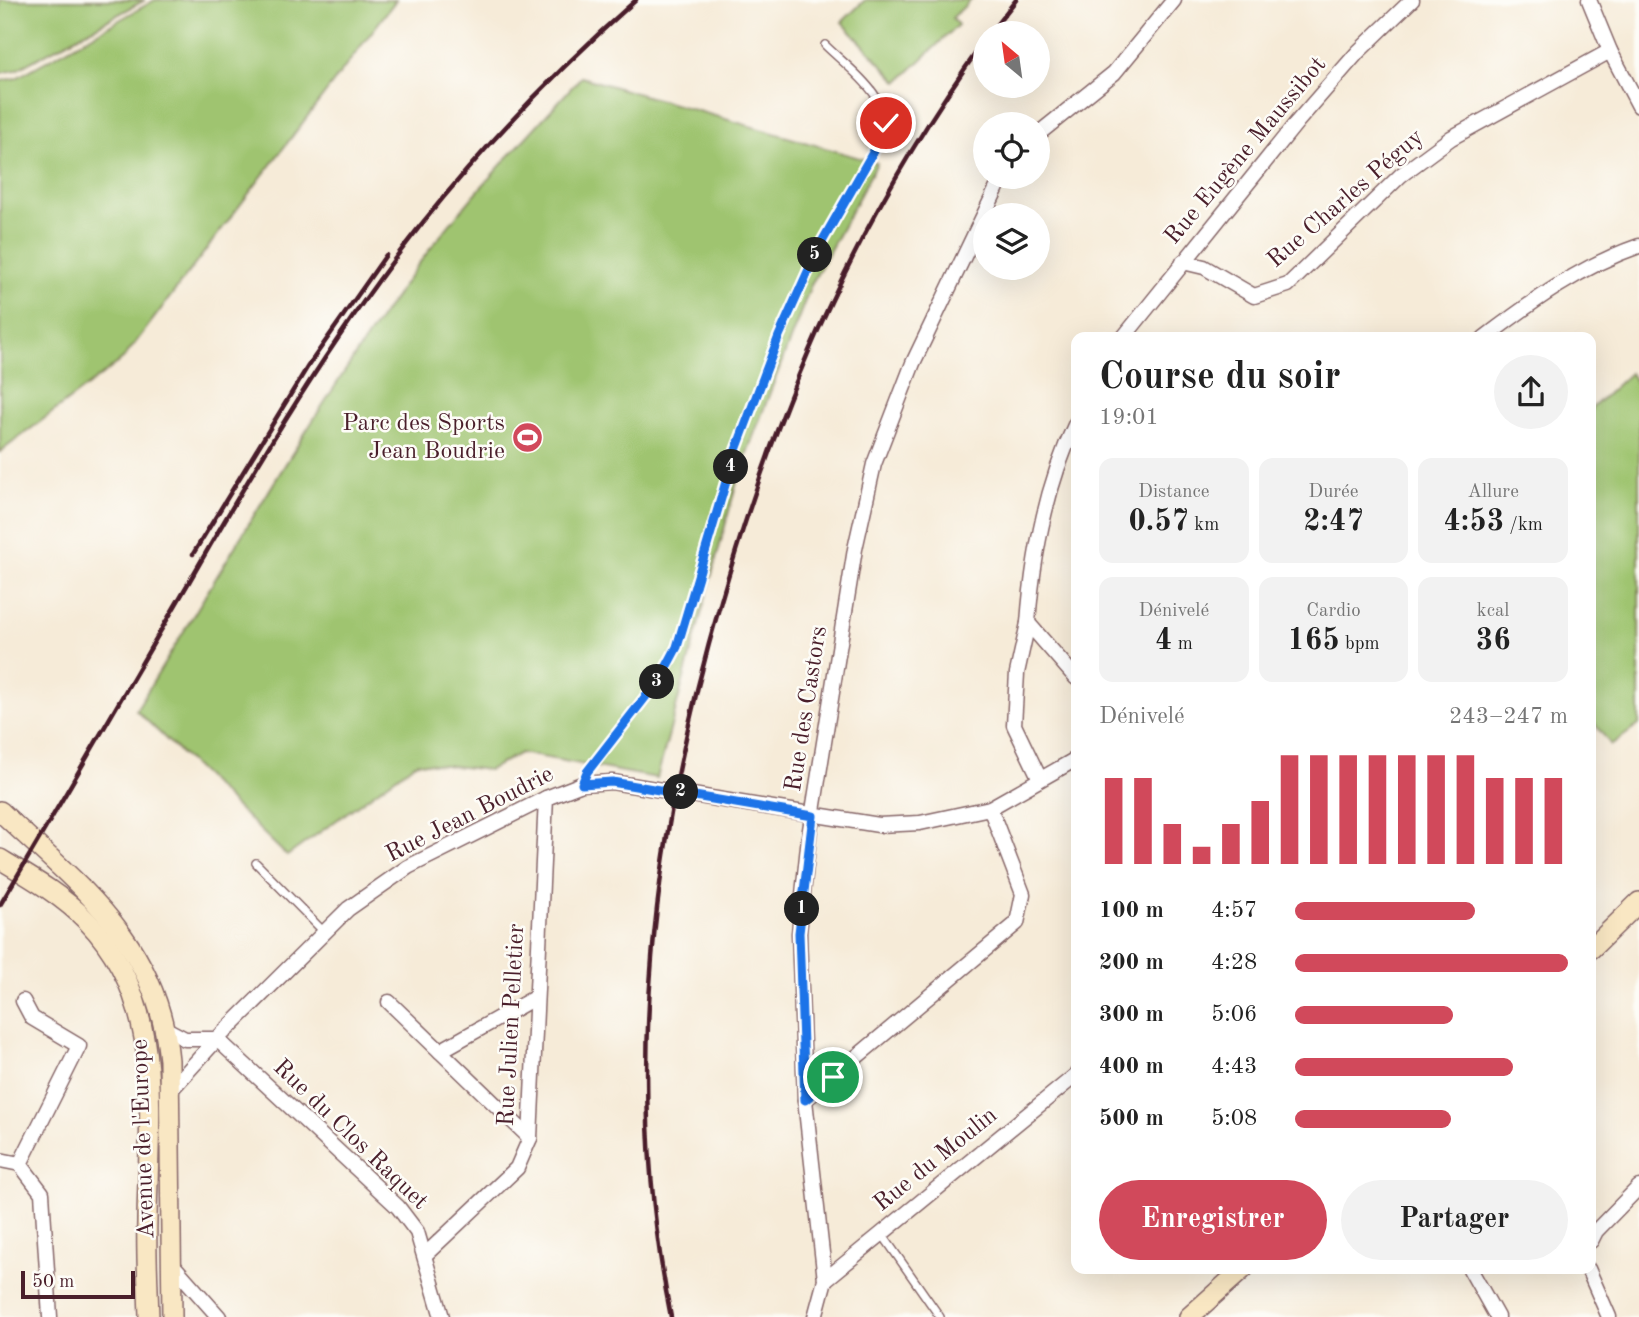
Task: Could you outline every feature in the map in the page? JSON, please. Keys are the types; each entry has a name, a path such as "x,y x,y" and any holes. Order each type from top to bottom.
{"main road":[{"name":"Avenue de l'Europe","path":"0,811 94,898 118,927 146,970 166,1029 172,1317"},
{"name":"Avenue de l'Europe","path":"0,859 57,895 88,921 114,955 143,1022 150,1064 146,1222 149,1317"},
{"path":"1596,944 1639,902"},
{"path":"1189,1317 1237,1274"}],"street":[{"path":"1050,124 1114,73 1174,0"},
{"name":"Rue Eugène Maussibot","path":"1129,332 1183,262 1358,52 1412,0"},
{"path":"1589,0 1610,51 1639,106"},
{"name":"Rue Charles Péguy","path":"1183,262 1204,267 1255,296 1288,285 1401,175 1451,138 1610,51"},
{"name":"Rue des Castors","path":"815,1317 825,1280 805,1100 799,933 813,816 855,549 874,464 914,363 996,189"},
{"path":"1492,332 1556,285 1605,258 1639,246"},
{"path":"1040,779 1014,725 1017,673 1028,623 1036,551 1049,499 1071,437"},
{"path":"1028,623 1071,672"},
{"name":"Rue Jean Boudrie","path":"169,1092 217,1039 348,909 408,867 546,798 582,784 612,782 879,825 920,823 990,808 1071,761"},
{"name":"Rue Julien Pelletier","path":"426,1254 517,1168 530,1138 546,798"},
{"path":"805,1100 1017,923 1023,894 990,808"},
{"path":"440,1051 536,997"},
{"path":"20,1164 79,1046 32,1018 23,1001"},
{"path":"389,1002 530,1138"},
{"path":"166,1029 185,1039 217,1039"},
{"name":"Rue du Clos Raquet","path":"217,1039 397,1207 417,1232 426,1254 442,1317"},
{"name":"Rue du Moulin","path":"825,1280 1071,1079"},
{"path":"0,1160 20,1164 42,1193 50,1317"},
{"path":"1596,1231 1639,1187"},
{"path":"172,1264 219,1317"},
{"path":"1473,1274 1497,1317"},
{"path":"1590,1274 1609,1317"}],"lane":[{"path":"582,784 587,772 661,677 674,654 733,458 775,346 819,247 883,135 886,123 884,111 876,96 825,45"},
{"path":"256,863 325,932"},
{"path":"882,1234 940,1317"}],"green space":[{"path":"0,0 145,0 16,70 0,73"},
{"path":"155,0 396,0 123,359 0,452 0,81 16,78"},
{"path":"865,0 971,0 952,18 958,25 898,82 842,22"},
{"name":"Parc des Sports Jean Boudrie","path":"581,77 877,163 811,285 739,474 657,778 520,753 489,770 417,762 287,856 136,710 299,443 402,287 465,206"},
{"path":"1630,373 1639,388 1639,725 1611,745 1596,726 1596,404"}],"railway":[{"path":"0,905 242,491 357,311 420,226 496,137 578,53 636,0"},
{"path":"999,21 1016,0"},
{"path":"671,1317 656,1227 649,1137 647,1046 652,956 662,867 697,689 744,524 797,378 861,240 940,106 973,58"},
{"path":"193,554 308,366 386,255"}],"place":[{"name":"Parc des Sports Jean Boudrie","path":"528,438"}],"route":[{"path":"833,1077 805,1100 799,933 813,816 612,782 582,784 587,772 661,677 677,647 733,458 763,376 819,247 883,135 886,123"}]}
